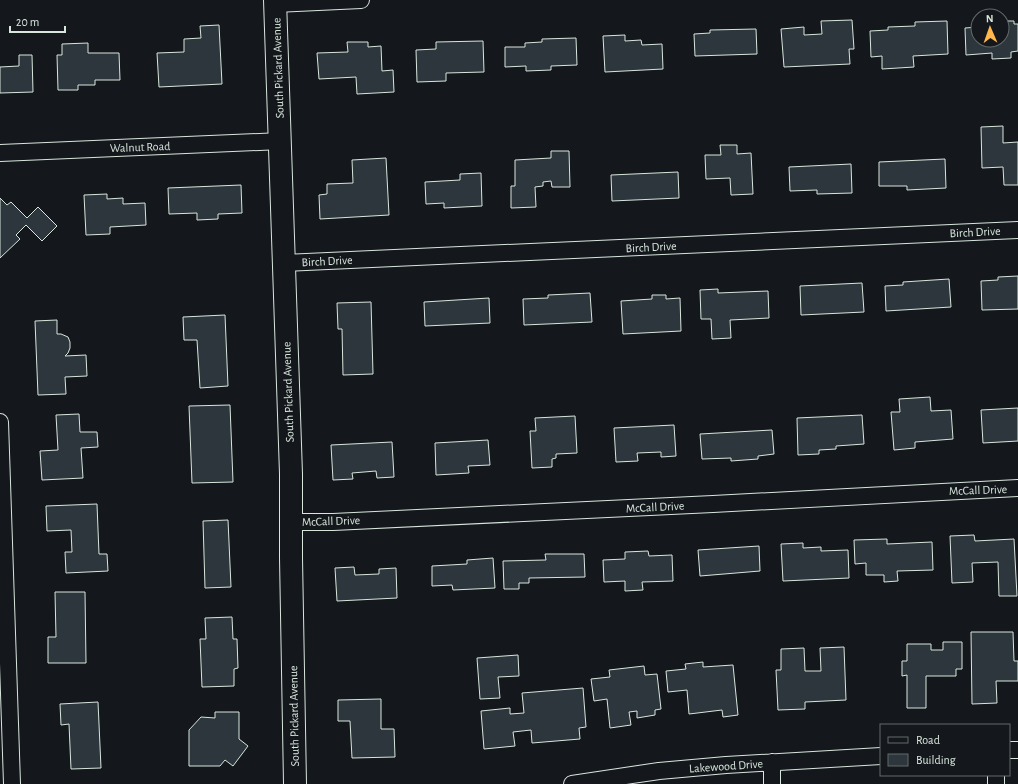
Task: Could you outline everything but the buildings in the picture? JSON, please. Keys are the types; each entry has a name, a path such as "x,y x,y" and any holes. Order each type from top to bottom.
{"street":[{"path":"275,2 361,0"},
{"name":"South Pickard Avenue","path":"275,2 281,141 291,474 295,784"},
{"name":"Walnut Road","path":"0,153 281,141"},
{"name":"Birch Drive","path":"284,263 1018,230"},
{"path":"0,422 12,784"},
{"name":"McCall Drive","path":"291,522 332,522 705,505 1018,488"},
{"name":"Lakewood Drive","path":"572,784 659,771 726,765 880,756"},
{"path":"772,762 772,784"}]}
